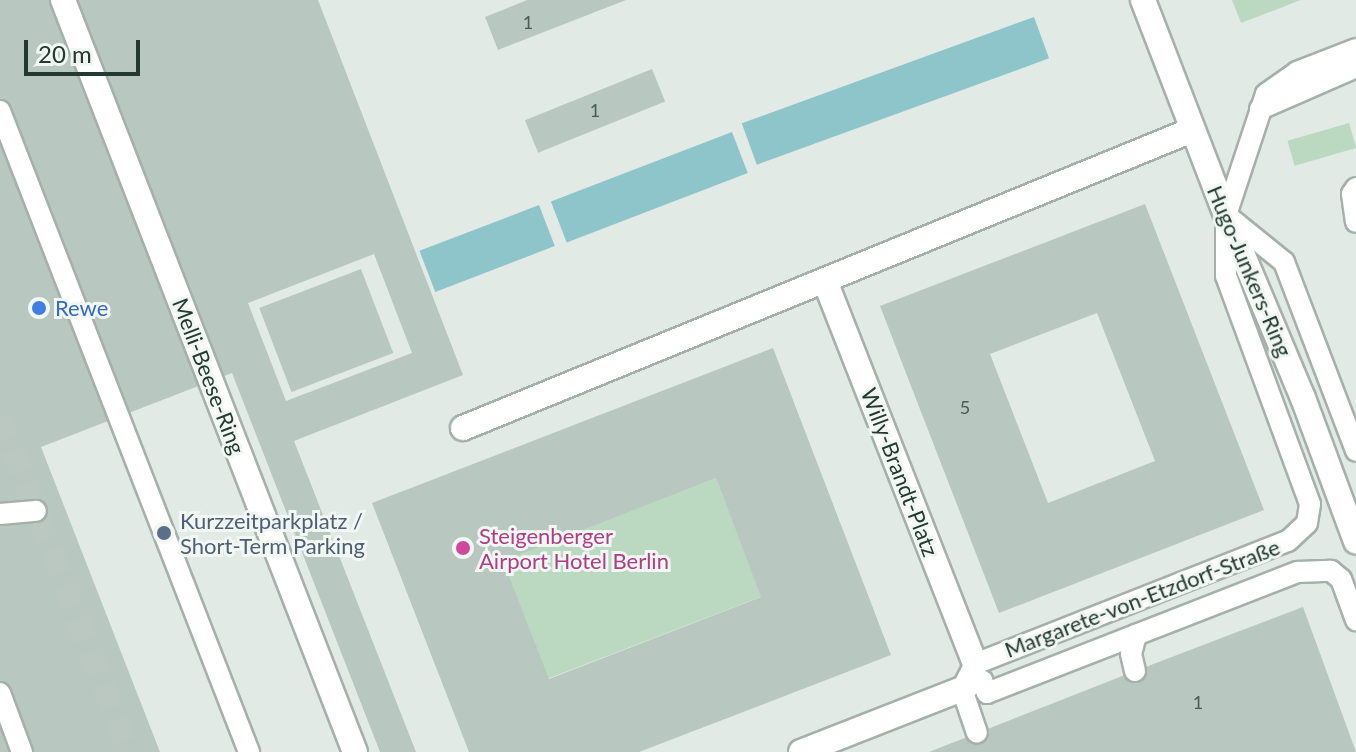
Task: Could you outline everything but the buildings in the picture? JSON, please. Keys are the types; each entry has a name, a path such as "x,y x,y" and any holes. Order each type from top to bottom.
{"street":[{"name":"Melli-Beese-Ring","path":"63,0 355,752"},
{"name":"Hugo-Junkers-Ring","path":"1143,0 1226,215 1303,398 1356,541"},
{"path":"463,428 1192,130"},
{"name":"Willy-Brandt-Platz","path":"825,281 973,678"},
{"name":"Margarete-von-Etzdorf-Straße","path":"801,752 973,678"}],"lane":[{"path":"1356,49 1297,72 1266,94 1226,215 1284,262 1356,451"},
{"path":"1260,109 1356,67"},
{"path":"0,111 249,752"},
{"path":"1356,188 1352,194 1356,222"},
{"name":"Margarete-von-Etzdorf-Straße","path":"1226,215 1226,276 1310,504 1307,523 1288,541 973,678 987,693 1298,572 1313,569 1331,571 1341,579 1356,620"},
{"path":"0,514 36,511"},
{"path":"1135,671 1131,654 1136,635"},
{"path":"973,678 977,733"},
{"path":"0,693 22,752"}],"green space":[{"path":"1232,0 1301,0 1241,23"},
{"path":"1349,123 1356,148 1295,166 1287,141"},
{"path":"716,478 762,597 548,679 502,560"}],"water":[{"path":"1034,17 1049,58 757,165 742,123"},
{"path":"732,132 748,173 567,243 551,202"},
{"path":"539,205 555,246 435,292 420,251"}],"tunnel":[{"path":"0,416 129,752"}],"place":[{"name":"Rewe","path":"39,308"},
{"name":"Kurzzeitparkplatz / Short-Term Parking","path":"164,533"},
{"name":"Steigenberger Airport Hotel Berlin","path":"463,548"}]}
